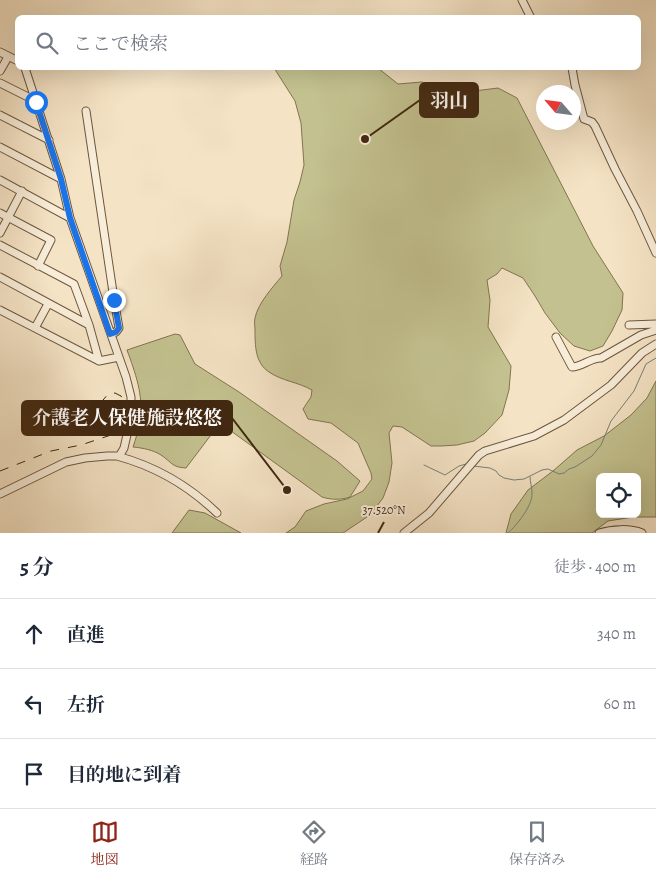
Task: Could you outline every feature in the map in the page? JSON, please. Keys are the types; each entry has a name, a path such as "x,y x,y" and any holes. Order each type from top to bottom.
{"street":[{"path":"522,0 530,15"},
{"path":"0,52 15,60"},
{"path":"0,72 8,57"},
{"path":"26,70 61,179 70,218 127,380 131,407 129,426 124,448 120,455 117,456"},
{"path":"572,70 574,85 584,119 592,122 595,126 656,253"},
{"path":"0,83 36,102"},
{"path":"86,111 119,328 116,332 110,334"},
{"path":"0,115 48,140"},
{"path":"0,146 61,179"},
{"path":"0,180 70,218"},
{"path":"0,233 22,191"},
{"path":"0,213 51,240 38,266"},
{"path":"0,245 74,284 89,325 99,362"},
{"path":"0,277 89,325"},
{"path":"35,328 48,304"},
{"path":"0,310 99,362 119,357"},
{"path":"629,326 656,324"},
{"path":"556,337 572,366 576,367 594,358 601,358 640,335 656,330"},
{"path":"404,533 429,513 485,451 534,436 564,420 610,385 642,353 656,344"},
{"path":"0,494 66,462 96,456 117,456 158,471 206,501 217,513"},
{"path":"599,533 626,530 642,533"}],"shaded area":[{"path":"380,70 398,84 422,82 452,92 498,88 517,98 593,246 623,293 622,310 612,331 603,346 590,351 574,346 560,333 523,278 502,268 497,274 487,280 490,300 488,327 511,366 509,390 502,415 485,433 474,441 457,445 431,446 402,427 393,426 389,433 392,463 389,482 383,498 370,515 343,533 286,533 295,527 306,511 324,504 347,499 363,491 372,479 358,443 331,423 308,419 303,409 311,397 312,390 269,372 258,359 256,348 255,318 262,301 282,276 280,266 287,242 294,200 304,165 301,123 295,101 276,71"},
{"path":"175,334 180,335 195,364 239,392 337,461 360,481 350,497 329,499 322,497 220,423 186,468 175,466 155,452 133,447 140,423 141,402 136,375 127,350"},
{"path":"656,381 656,517 641,517 641,473 596,473 596,518 627,518 608,521 592,533 506,533 511,514 528,490 577,450 604,436 631,415 647,398"},
{"path":"189,510 205,513 241,533 172,533"}],"waterway":[{"path":"473,466 490,468 504,478 514,480 524,479 542,470 548,469 559,474 575,467 592,456 601,445 611,421 634,391 646,364 656,358"},
{"path":"424,465 445,475 466,464"},
{"path":"508,533 520,520 532,498 530,477"}],"railway":[{"path":"0,471 51,451 81,445 117,433 123,424 125,408 121,396 115,393 108,394 99,405 54,422 38,413 26,413"}],"place":[{"name":"羽山","path":"365,139"},
{"name":"介護老人保健施設悠悠","path":"287,490"}],"route":[{"path":"36,102 61,179 70,218 110,334 116,332 119,328 114,300"}]}
